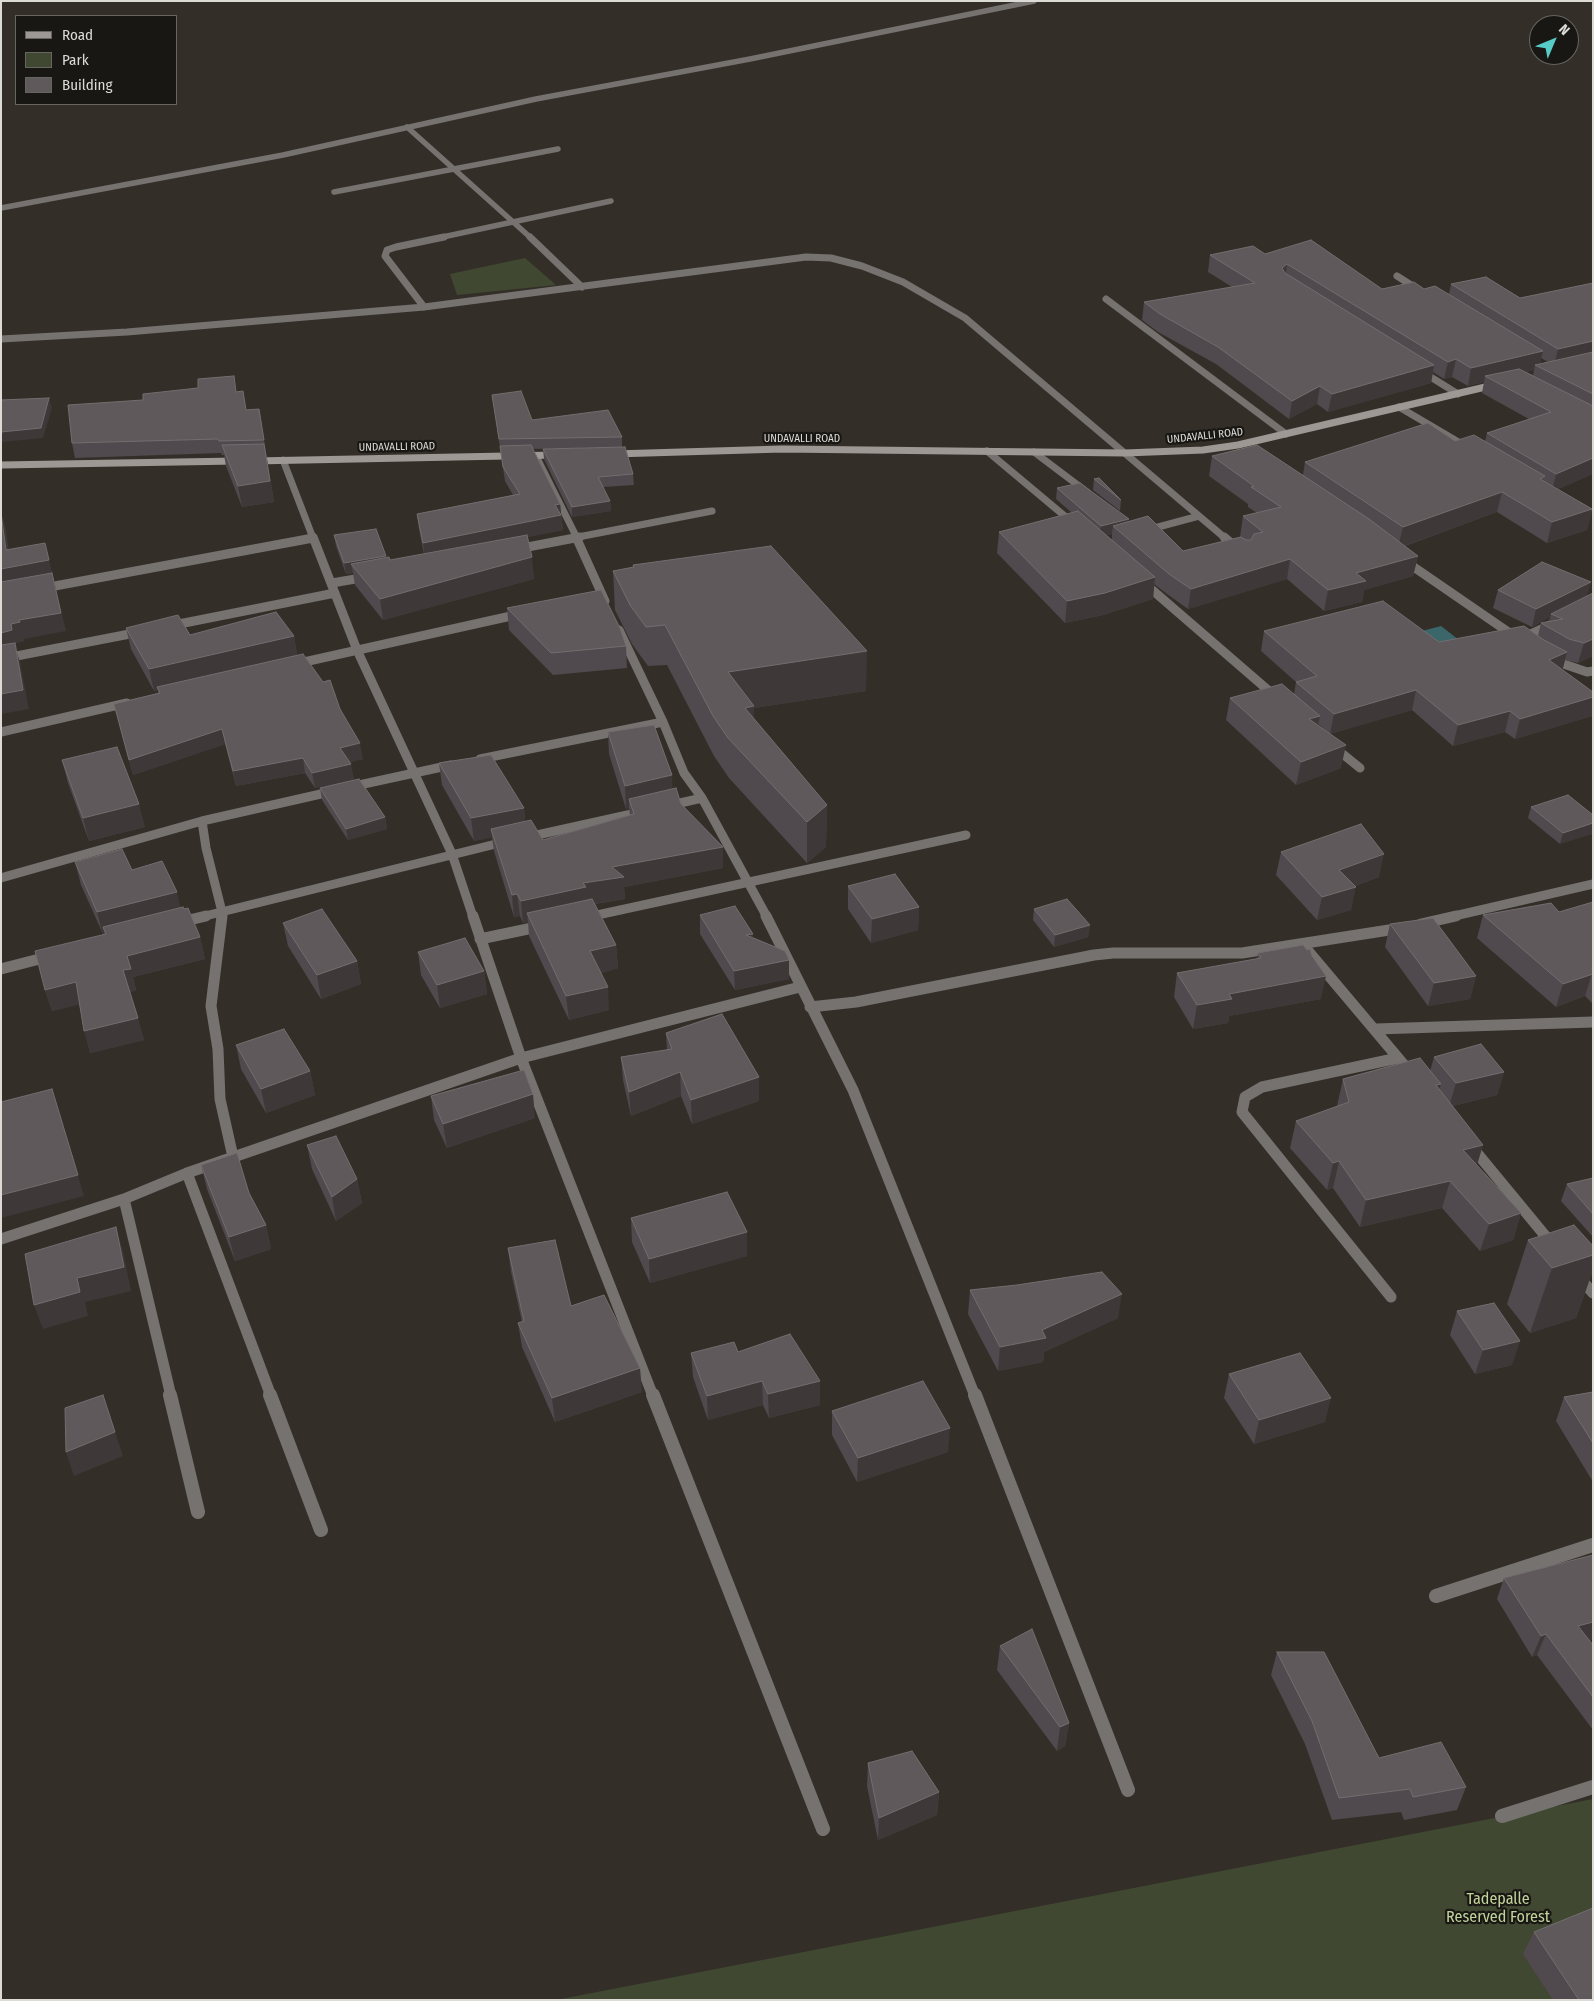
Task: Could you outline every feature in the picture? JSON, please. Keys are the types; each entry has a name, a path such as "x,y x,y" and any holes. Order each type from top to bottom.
{"main road":[{"name":"UNDAVALLI ROAD","path":"605,454 782,450 1125,453 1203,450 1238,445 1506,382"},
{"name":"UNDAVALLI ROAD","path":"1,465 566,455"}],"street":[{"path":"1,208 283,155 536,99 750,59 1034,1"},
{"path":"407,127 513,221 582,288"},
{"path":"334,192 558,149"},
{"path":"424,307 385,256 387,250 611,200"},
{"path":"1,339 127,332 424,307 582,288 806,257 831,258 862,266 903,282 965,318 1246,555"},
{"path":"1396,276 1429,296"},
{"path":"1106,299 1286,434"},
{"path":"1417,368 1458,394"},
{"path":"1399,407 1476,452"},
{"path":"1238,445 1245,450"},
{"path":"987,452 1083,531"},
{"path":"1034,452 1094,498"},
{"path":"536,456 577,538 598,597 612,617 664,722 684,773 702,798 750,883 810,1007 853,1090 921,1256 1128,1790"},
{"path":"283,460 357,650 452,854 521,1058 823,1829"},
{"path":"509,551 712,511"},
{"path":"1139,532 1199,516"},
{"path":"30,590 313,538"},
{"path":"1396,555 1527,645"},
{"path":"1134,574 1282,702"},
{"path":"332,583 371,576"},
{"path":"163,627 335,593"},
{"path":"290,666 527,612"},
{"path":"1520,640 1560,620"},
{"path":"1,659 144,631"},
{"path":"1542,655 1561,665 1587,672 1593,671"},
{"path":"1,732 136,701"},
{"path":"472,761 664,722"},
{"path":"1326,740 1360,768"},
{"path":"1,878 202,821 414,772 462,763"},
{"path":"174,924 320,889 452,854 702,798"},
{"path":"202,821 206,848 222,912 211,1006 218,1049 220,1099 233,1157"},
{"path":"576,919 966,835"},
{"path":"810,1007 856,1002 1094,954 1242,953 1303,945 1416,925 1593,884"},
{"path":"480,939 548,925"},
{"path":"1303,945 1376,1029 1417,1081"},
{"path":"1,969 59,954"},
{"path":"1,1239 124,1199 187,1173 521,1058 800,986"},
{"path":"1376,1029 1593,1022"},
{"path":"1391,1298 1242,1112 1245,1097 1262,1087 1398,1058"},
{"path":"1467,1142 1561,1255"},
{"path":"187,1173 321,1530"},
{"path":"124,1199 198,1512"},
{"path":"1574,1270 1593,1293"},
{"path":"1436,1596 1593,1545"},
{"path":"1502,1816 1593,1787"}],"green space":[{"path":"525,258 556,285 457,295 450,274"},
{"name":"Tadepalle Reserved Forest","path":"1593,1799 1593,2000 556,2000"}],"water":[{"path":"1441,626 1459,640 1447,650 1422,631"}],"building":[{"path":"1311,240 1382,289 1414,282 1424,289 1435,286 1543,351 1471,368 1456,359 1448,362 1287,264 1282,268 1285,273 1434,365 1332,394 1320,386 1292,401 1218,347 1160,314 1144,302 1255,283 1210,255 1253,246 1265,254"},
{"path":"1486,277 1520,298 1593,283 1593,341 1558,349 1451,284"},
{"path":"1593,352 1593,394 1535,365"},
{"path":"1519,369 1593,406 1593,458 1556,474 1487,433 1551,412 1485,376"},
{"path":"234,376 236,392 243,391 246,410 259,409 264,440 219,441 218,439 72,443 68,405 143,400 143,394 198,388 198,379"},
{"path":"521,391 532,420 608,410 622,437 499,439 492,395"},
{"path":"49,398 41,428 1,432 1,400"},
{"path":"1428,423 1455,441 1474,435 1545,476 1540,479 1592,509 1552,522 1502,492 1403,527 1305,462"},
{"path":"264,444 270,481 238,486 222,445"},
{"path":"531,445 560,504 555,505 561,515 423,543 417,514 520,494 503,467 500,446"},
{"path":"1257,445 1369,519 1418,556 1356,573 1366,581 1328,590 1290,559 1191,589 1169,574 1113,526 1148,516 1183,551 1241,537 1251,540 1254,534 1263,532 1243,516 1281,507 1251,487 1254,486 1212,456"},
{"path":"625,447 633,474 598,477 610,501 572,507 543,449"},
{"path":"1099,478 1121,500 1094,479"},
{"path":"1080,483 1129,519 1101,526 1057,488"},
{"path":"1078,511 1155,577 1105,593 1067,601 999,532"},
{"path":"1,513 6,550 45,543 49,560 1,569"},
{"path":"376,529 386,556 344,563 334,535"},
{"path":"527,535 532,557 380,599 351,564 389,557 390,560"},
{"path":"771,546 867,651 728,672 754,706 745,708 827,805 807,822 728,738 713,716 665,625 646,627 630,605 613,571 634,567 633,565"},
{"path":"1542,562 1591,582 1536,609 1498,590"},
{"path":"52,573 61,613 19,620 20,622 11,624 12,630 1,633 1,582"},
{"path":"601,590 620,628 626,646 551,653 507,608"},
{"path":"1593,593 1593,639 1584,643 1569,639 1541,623 1563,619 1551,614"},
{"path":"1383,601 1439,642 1524,626 1544,640 1567,652 1549,660 1593,692 1593,697 1520,719 1510,711 1458,725 1416,690 1334,714 1296,682 1317,676 1264,631"},
{"path":"276,612 294,636 149,669 126,628 178,615 190,635"},
{"path":"15,643 23,690 1,694 1,645"},
{"path":"303,654 323,682 330,680 340,709 360,743 340,748 351,764 312,773 303,758 233,771 222,729 129,760 114,704 160,693 157,687"},
{"path":"1282,684 1320,716 1309,719 1346,745 1301,762 1230,698"},
{"path":"654,725 672,775 625,786 608,732"},
{"path":"117,747 139,804 83,818 62,760"},
{"path":"491,755 524,808 471,818 439,763"},
{"path":"359,779 385,817 346,829 320,788"},
{"path":"676,788 681,804 723,847 612,867 624,877 583,883 586,887 521,901 517,894 512,895 491,829 531,820 543,840 634,814 629,799"},
{"path":"1568,795 1593,815 1593,823 1563,833 1531,807"},
{"path":"1361,824 1384,854 1339,870 1356,887 1322,897 1281,852"},
{"path":"122,849 132,870 162,861 177,892 97,912 75,862"},
{"path":"895,874 919,907 872,919 848,886"},
{"path":"592,899 616,945 590,951 608,987 566,996 527,913"},
{"path":"1067,899 1090,925 1055,935 1034,909"},
{"path":"1593,902 1593,974 1563,984 1483,915 1551,903 1559,912"},
{"path":"735,906 753,934 746,935 785,951 789,960 734,971 700,915"},
{"path":"183,907 184,909 188,908 200,937 127,956 131,969 123,970 138,1018 84,1031 76,982 45,990 35,951 106,934 103,927"},
{"path":"322,909 357,961 317,975 283,923"},
{"path":"1433,918 1476,976 1434,983 1390,924"},
{"path":"465,938 484,971 437,985 418,952"},
{"path":"1303,945 1307,950 1310,949 1312,956 1326,976 1229,994 1232,999 1197,1005 1177,973 1261,958 1258,953"},
{"path":"722,1014 759,1077 691,1100 680,1072 629,1092 621,1057 672,1049 666,1033"},
{"path":"284,1029 310,1071 261,1089 236,1045"},
{"path":"1481,1044 1504,1072 1456,1083 1434,1057"},
{"path":"1420,1058 1441,1084 1436,1085 1483,1145 1463,1150 1521,1213 1489,1224 1450,1181 1366,1200 1339,1161 1333,1163 1296,1121 1349,1102 1343,1079"},
{"path":"524,1070 533,1094 443,1124 431,1096"},
{"path":"52,1089 78,1175 1,1195 1,1102"},
{"path":"336,1136 357,1179 332,1197 307,1145"},
{"path":"237,1153 249,1193 266,1225 229,1237 201,1165"},
{"path":"1593,1178 1593,1214 1567,1184"},
{"path":"727,1192 747,1232 649,1259 631,1218"},
{"path":"1574,1225 1593,1246 1593,1255 1552,1268 1528,1240"},
{"path":"116,1227 124,1267 77,1278 80,1292 34,1305 25,1254"},
{"path":"555,1240 571,1306 604,1295 640,1368 552,1398 518,1323 524,1321 508,1248"},
{"path":"1102,1272 1122,1294 1042,1330 1046,1338 1000,1347 970,1290 1017,1285"},
{"path":"1494,1303 1520,1341 1483,1350 1457,1311"},
{"path":"790,1334 820,1381 768,1394 762,1381 707,1396 691,1353 734,1342 738,1352"},
{"path":"1300,1353 1331,1398 1259,1420 1229,1374"},
{"path":"923,1381 950,1428 858,1458 832,1411"},
{"path":"1593,1392 1593,1443 1564,1397"},
{"path":"103,1395 115,1432 66,1452 65,1408"},
{"path":"1593,1555 1593,1622 1578,1626 1593,1645 1593,1697 1546,1634 1541,1636 1504,1578"},
{"path":"1032,1629 1069,1723 1060,1727 1000,1646"},
{"path":"1277,1652 1324,1652 1379,1758 1441,1742 1466,1787 1413,1797 1410,1789 1339,1798 1312,1721"},
{"path":"912,1751 939,1792 879,1818 868,1763"},
{"path":"1593,1908 1593,2000 1579,2000 1534,1932"}]}
